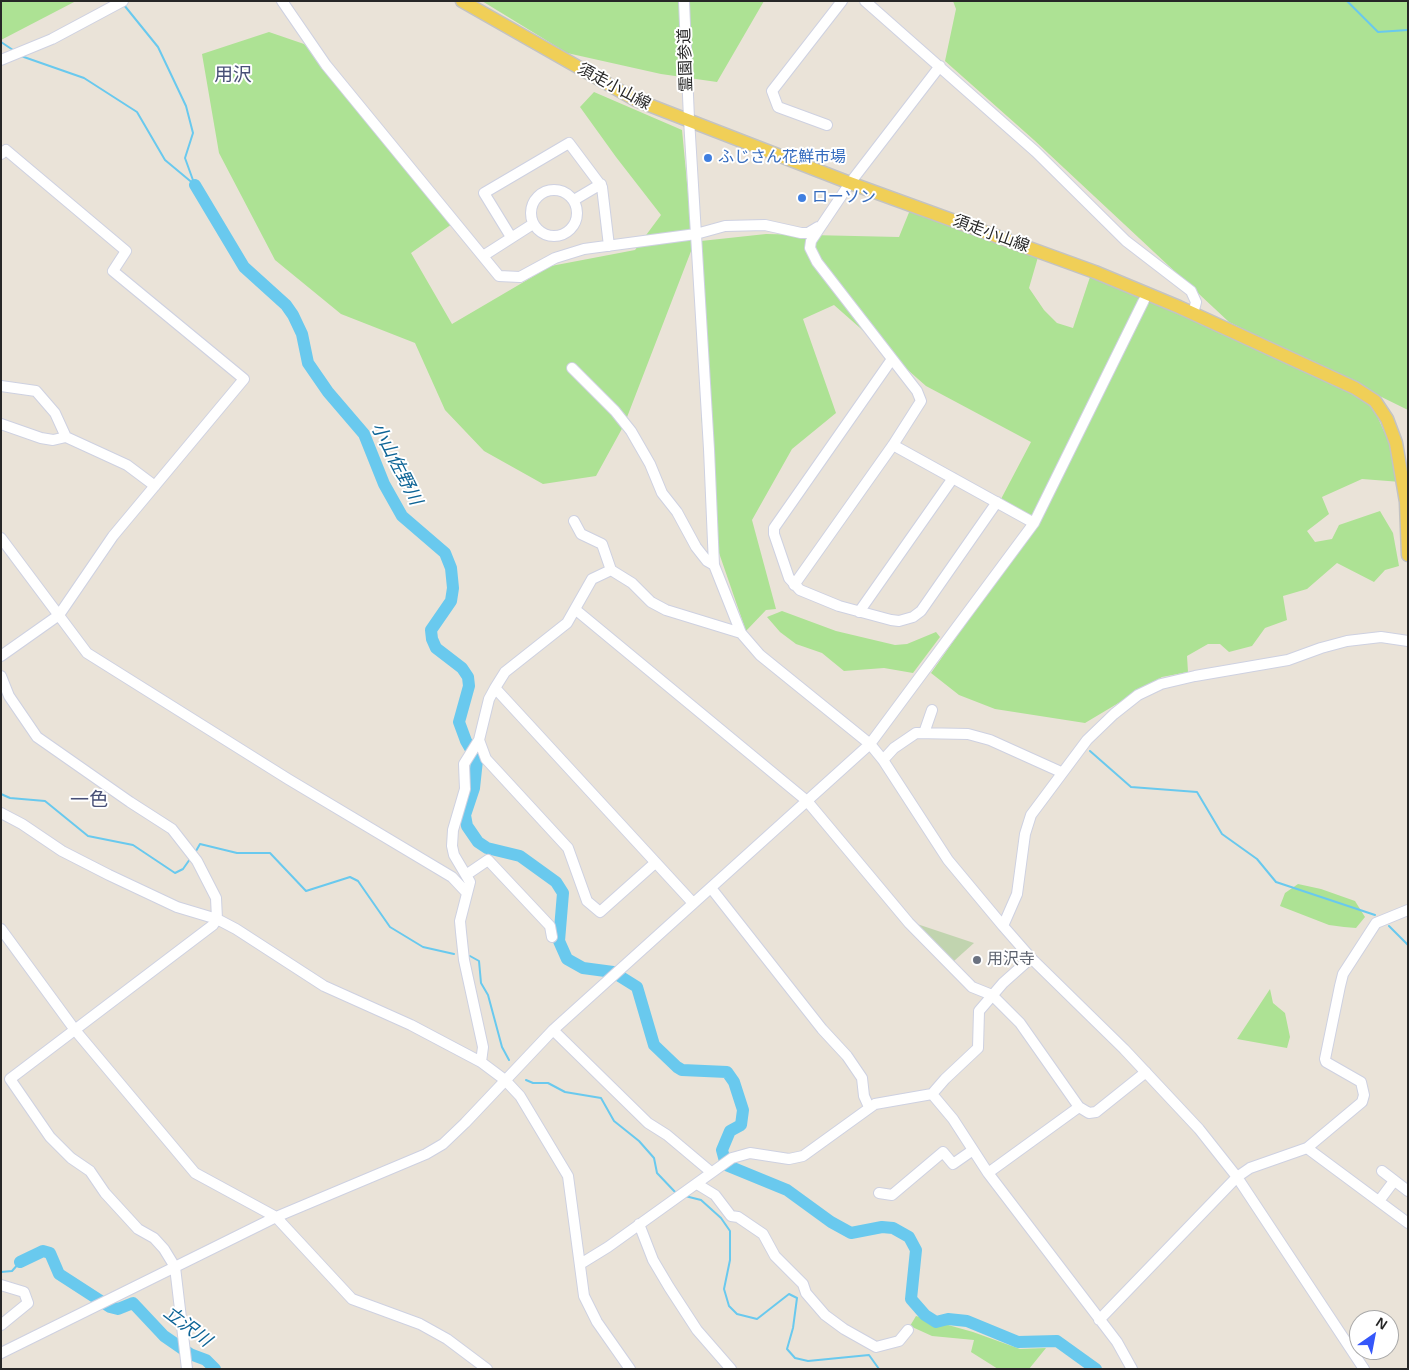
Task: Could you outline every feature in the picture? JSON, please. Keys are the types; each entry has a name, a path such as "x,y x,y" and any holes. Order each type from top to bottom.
{"main road":[{"name":"須走小山線","path":"462,1 636,100 850,183 1147,294 1355,388 1375,402 1387,418 1400,457 1406,500 1408,555"}],"street":[{"path":"1,60 52,39 123,1"},
{"path":"282,1 326,65 498,276 520,277 555,258 584,249 696,234 725,226 766,225 801,233 808,233 818,227"},
{"name":"霊園参道","path":"684,1 688,119 714,565"},
{"path":"827,125 778,107 772,92 842,1"},
{"path":"865,1 1036,152 1126,241 1191,291 1196,302 1193,314"},
{"path":"794,585 893,445 921,401 917,391 812,254 811,241 818,227 850,183 940,66"},
{"path":"511,237 484,193 569,143 601,184 608,246"},
{"path":"1,154 6,150 126,251 112,271 244,379 113,536 59,615 1,656"},
{"path":"574,200 601,184"},
{"path":"554,189 568,194 574,200 578,214 572,228 566,233 552,236 538,230 533,224 531,208 539,195 554,189"},
{"path":"482,256 533,224"},
{"path":"3,1351 276,1217 426,1154 442,1144 465,1123 553,1030 626,962 870,744 1034,522 1147,294"},
{"path":"892,359 774,528 774,534 784,566 794,585 818,599 860,612 899,621 921,611 997,502"},
{"path":"572,368 630,430 650,464 662,493 677,512 696,547 707,561 714,565 741,633 760,655 870,744 883,760 948,860 1003,926 1031,958 1146,1072 1199,1129 1237,1178 1364,1369"},
{"path":"1,386 36,391 55,413 66,437"},
{"path":"1,424 26,434 53,440 66,437 127,465 155,486"},
{"path":"893,445 1034,522"},
{"path":"860,612 953,478"},
{"path":"574,521 581,534 602,544 611,570 632,583 651,602 666,610 741,633"},
{"path":"1,538 87,653 288,779 452,878 468,893"},
{"path":"481,1062 483,1047 468,985 460,921 470,882 454,855 452,846 453,830 465,790 464,764 477,742 489,699 505,672 567,623 592,579 611,570"},
{"path":"576,610 807,800 909,923 972,987 992,995 1020,1023 1079,1107 1089,1113 1096,1112 1146,1072"},
{"path":"1003,926 1017,894 1025,834 1031,815 1087,740 1114,714 1143,692 1161,684 1195,676 1288,660 1347,641 1381,637 1408,641"},
{"path":"1,676 9,696 37,737 172,829 197,861 216,898 217,919 213,925 10,1079 50,1137 71,1158 90,1171 105,1193 138,1229 154,1238 164,1249 175,1267 187,1369"},
{"path":"495,688 693,903"},
{"path":"924,734 932,710"},
{"path":"883,760 903,740 916,733 977,736 1062,772"},
{"path":"477,742 486,759 568,848 587,901 600,912 655,863"},
{"path":"1,813 22,824 62,851 109,875 177,907 217,919 236,928 324,986 411,1025 481,1062 505,1080 520,1096 568,1176 582,1263 584,1296 590,1310 630,1369"},
{"path":"466,875 488,860 550,926 552,937"},
{"path":"711,888 822,1030 847,1056 862,1078 864,1096 869,1107"},
{"path":"1099,1320 1237,1178 1250,1168 1307,1148 1362,1102 1364,1095 1361,1082 1326,1062 1325,1059 1344,974 1376,923 1408,910"},
{"path":"1,929 75,1030 195,1173 276,1217 352,1299 427,1328 461,1348 487,1369"},
{"path":"582,1263 732,1158 750,1153 788,1159 803,1156 875,1104 932,1094 978,1048 979,1011 992,995 1031,958"},
{"path":"553,1030 648,1123 668,1135 714,1170"},
{"path":"932,1094 988,1174 1013,1204 1117,1342 1132,1369"},
{"path":"988,1174 1079,1107"},
{"path":"1307,1148 1408,1223"},
{"path":"880,1193 892,1194 943,1152 953,1164 973,1150"},
{"path":"1382,1172 1408,1190"},
{"path":"1379,1202 1394,1181"},
{"path":"692,1186 715,1195 731,1216 738,1217 764,1234 775,1256 803,1284 806,1293 825,1315 837,1324 876,1347 900,1341 908,1330"},
{"path":"639,1224 653,1260 669,1287 697,1330 731,1369"},
{"path":"1,1285 24,1292 28,1304 1,1325"}],"green space":[{"path":"1,1 76,1 1,40"},
{"path":"482,1 764,1 717,82 661,74 567,53"},
{"path":"953,1 1408,1 1408,410 1229,322 1034,140 945,61 956,9"},
{"path":"269,32 304,44 335,69 452,224 411,253 452,324 551,266 635,250 661,215 580,107 594,92 682,130 693,246 624,425 596,476 543,484 484,451 445,410 415,343 341,314 275,260 219,153 202,54"},
{"path":"910,210 1038,257 1029,288 1044,310 1057,323 1073,328 1091,274 1361,396 1374,409 1391,447 1401,482 1362,479 1322,497 1329,514 1307,531 1315,542 1332,539 1339,525 1380,511 1393,533 1399,566 1385,570 1374,582 1337,563 1307,589 1283,596 1287,620 1265,628 1252,646 1229,652 1220,644 1208,644 1187,656 1188,672 1162,677 1085,723 995,709 959,695 931,673 1038,521 1001,499 1031,442 926,386 834,305 803,319 836,413 792,449 752,520 776,609 766,610 746,631 718,550 701,416 701,241 766,234 899,237"},
{"path":"782,611 836,631 895,645 907,644 936,632 940,637 913,673 884,668 844,671 822,653 796,644 780,632 767,617"},
{"path":"1298,884 1321,889 1355,901 1365,917 1356,928 1344,927 1329,925 1280,906 1285,893"},
{"path":"914,923 974,943 954,961"},
{"path":"1270,989 1273,1003 1285,1013 1290,1037 1287,1048 1237,1039"},
{"path":"916,1316 973,1332 1020,1349 1046,1348 1029,1369 998,1369 971,1352 974,1340 932,1336 910,1326"}],"waterway":[{"path":"1347,1 1378,32 1408,30"},
{"path":"124,5 158,47 186,106 193,133 185,158 194,183"},
{"path":"1,42 13,50"},
{"path":"21,56 84,78 137,112 165,160 195,185"},
{"name":"小山佐野川","path":"195,185 244,267 286,305 293,315 302,334 308,363 328,392 364,434 384,484 402,516 445,553 451,568 453,588 451,601 431,630 436,648 462,668 468,677 469,686 459,722 466,741 477,760 474,788 465,815 467,826 478,842 487,848 520,856 556,882 563,893 559,941 567,959 583,968 613,972 637,987 654,1045 677,1067 682,1070 727,1072 734,1082 743,1110 741,1125 730,1131 722,1150 726,1165 787,1190 831,1222 851,1233 882,1227 893,1228 909,1237 916,1250 911,1299 925,1315 936,1322 948,1319 967,1321 1018,1342 1057,1341 1096,1369"},
{"path":"1090,751 1131,787 1197,792 1222,834 1257,859 1276,882 1375,915"},
{"path":"1,794 10,798 45,801 88,836 133,845 175,873 183,869 190,859"},
{"path":"196,851 200,844 237,853 270,853 306,891 350,877 358,881 390,927 423,947 454,954"},
{"path":"1389,926 1408,945"},
{"path":"470,956 479,961 481,983 488,995 502,1047 509,1060"},
{"path":"526,1080 533,1083 548,1083 565,1092 601,1098 614,1121 639,1141 654,1158 657,1173 676,1193"},
{"path":"685,1196 701,1200 721,1218 730,1231 730,1260 724,1289 729,1306 737,1314 757,1319 789,1294 797,1298 793,1328 787,1349 795,1358 808,1361 869,1355 879,1369"},
{"name":"立沢川","path":"20,1262 43,1251 50,1253 59,1274 110,1307 118,1309 133,1303 164,1336 190,1354 206,1360 215,1369"},
{"path":"1,1272 12,1271 20,1262"}],"place":[{"name":"ふじさん花鮮市場","path":"708,158"},
{"name":"ローソン","path":"802,198"},
{"name":"用沢寺","path":"977,960"}],"district":[{"name":"用沢","path":"233,76"},
{"name":"一色","path":"89,801"}]}
